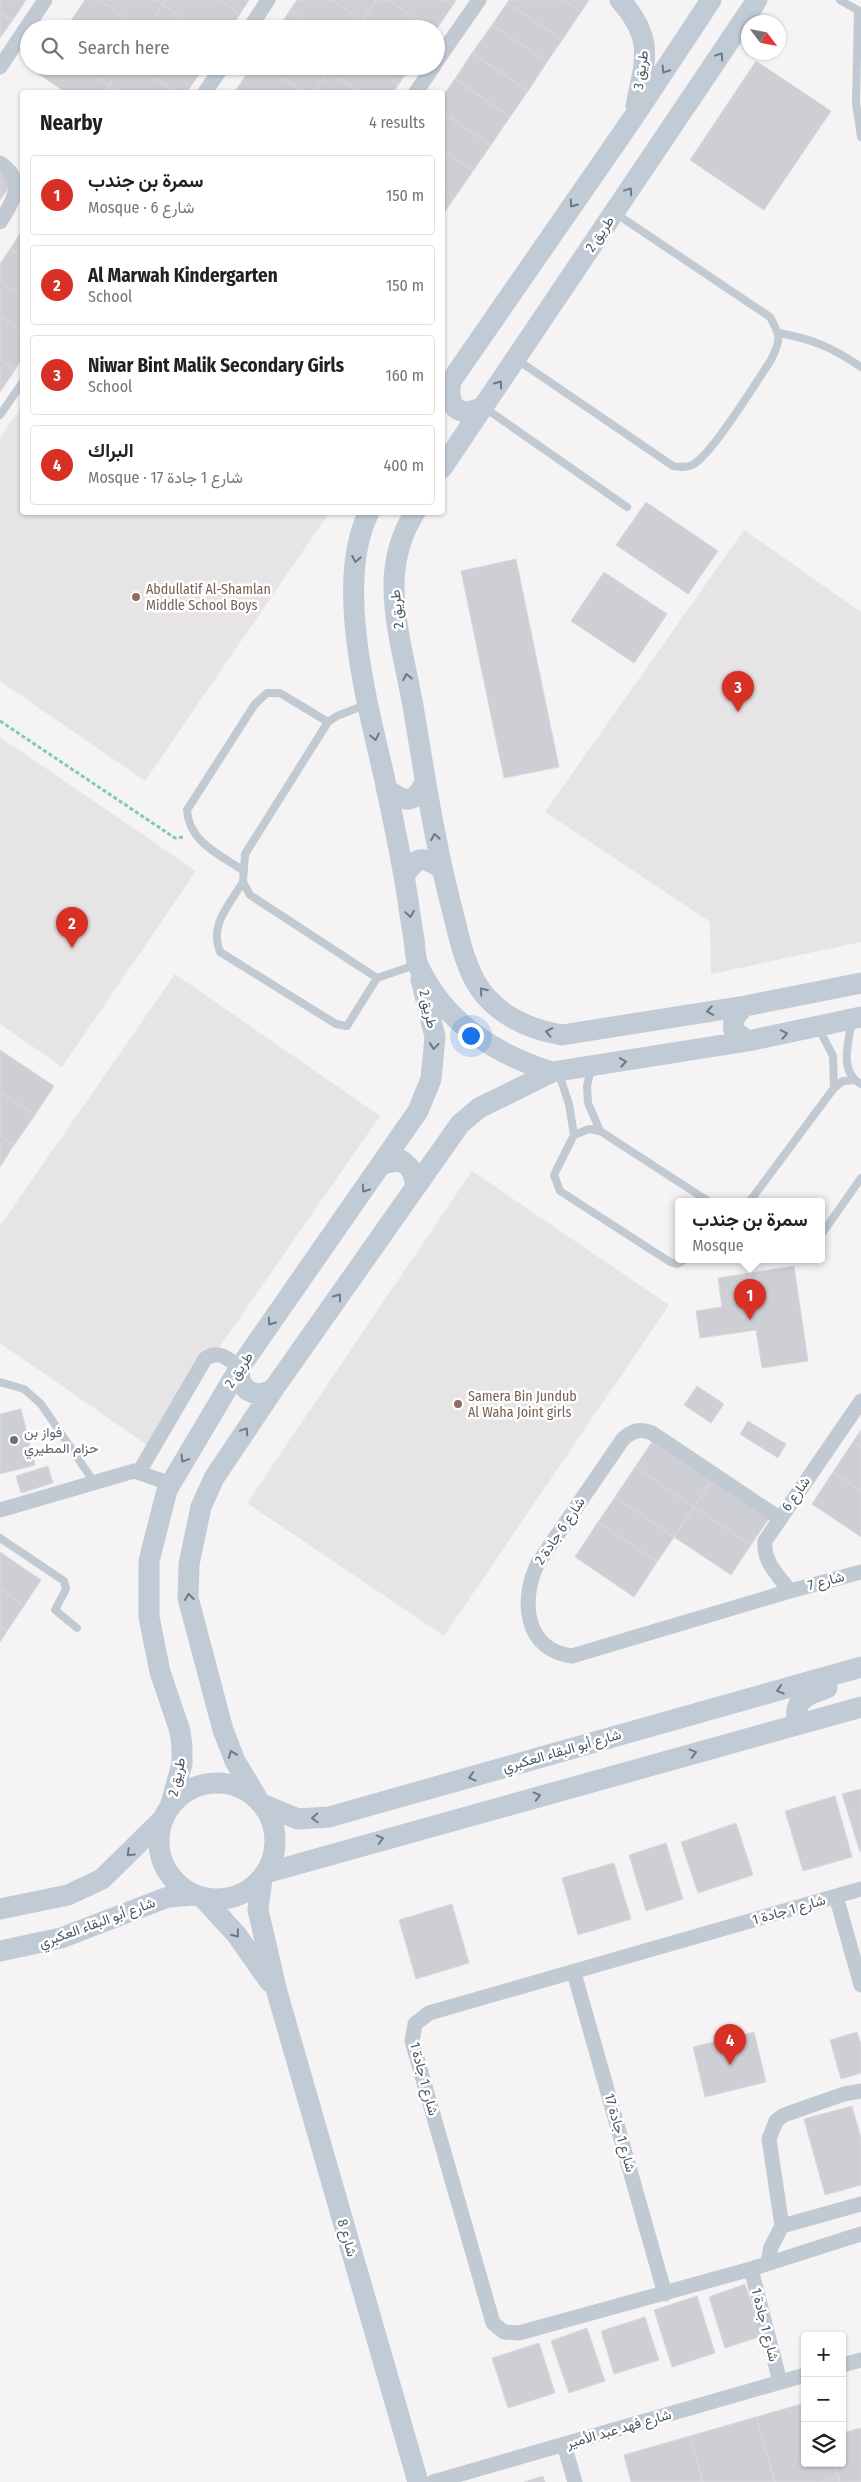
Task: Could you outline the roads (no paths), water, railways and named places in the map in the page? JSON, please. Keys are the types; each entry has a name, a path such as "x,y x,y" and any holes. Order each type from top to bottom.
{"street":[{"path":"32,20 45,0"},
{"path":"255,20 268,0"},
{"path":"445,49 479,0"},
{"name":"طريق 3","path":"620,0 639,26 646,45 645,63 633,118"},
{"path":"483,407 474,412 465,412 456,408 450,401 447,388 633,118 711,0"},
{"name":"طريق 2","path":"445,464 757,0"},
{"path":"0,67 20,37"},
{"path":"206,90 217,75"},
{"path":"417,90 428,75"},
{"path":"0,163 12,174 16,190 10,207 0,222"},
{"name":"طريق 2","path":"167,1812 182,1764 182,1747 180,1731 160,1672 149,1617 149,1561 169,1483 240,1367 383,1164 418,1111 431,1080 435,1037 417,964 404,876 368,704 354,613 354,569 361,528 368,515"},
{"name":"طريق 2","path":"413,515 405,528 396,563 394,583 399,634 441,868 463,953 476,982 494,1005 507,1015 544,1032 562,1034 745,1006 861,983"},
{"path":"386,788 405,800 413,799 421,792 425,782"},
{"path":"404,876 412,864 418,860 428,860 441,868"},
{"name":"طريق 2","path":"417,964 442,1002 469,1032 493,1048 522,1063 555,1072"},
{"path":"745,1006 735,1015 733,1023 734,1031 748,1041"},
{"name":"طريق 2","path":"260,1801 235,1761 223,1730 188,1598 189,1564 201,1507 214,1478 275,1387 460,1124 479,1108 555,1072 748,1041 857,1018"},
{"path":"657,1020 666,1022 674,1028 675,1036 674,1042 660,1056"},
{"path":"383,1164 401,1160 411,1168 415,1176 415,1186"},
{"path":"139,1472 205,1359 210,1356 221,1355 240,1367 240,1383 245,1390 260,1395 275,1387"},
{"name":"شارع 6","path":"790,1591 768,1562 764,1551 765,1541 861,1401"},
{"name":"شارع 6 جادة 2","path":"779,1518 652,1433 638,1430 631,1432 623,1440 538,1563 531,1577 528,1592 530,1619 538,1639 544,1647 553,1652 572,1656 790,1591"},
{"path":"0,1510 129,1472 139,1472 169,1483"},
{"name":"شارع 7","path":"790,1591 861,1572"},
{"name":"شارع أبو البقاء العكبري","path":"260,1801 298,1819 329,1817 861,1667"},
{"path":"804,1723 797,1717 796,1709 802,1698 815,1692 861,1678"},
{"path":"264,1876 861,1707"},
{"path":"0,1909 68,1895 102,1879 167,1812 189,1790 213,1782 230,1784 245,1789 260,1801 272,1819 276,1834 275,1850 264,1876 250,1890 235,1897 219,1900 198,1896 170,1876 162,1860 159,1842 167,1812"},
{"name":"شارع 8","path":"264,1876 258,1910 278,1992 418,2482"},
{"name":"شارع 1 جادة 1","path":"861,1889 574,1973 429,2013 415,2024 412,2041 493,2323 504,2332 519,2333 665,2294 861,2234"},
{"name":"شارع أبو البقاء العكبري","path":"0,1951 61,1938 168,1897 198,1896"},
{"name":"شارع 8","path":"198,1896 236,1934 278,1992"},
{"path":"836,1896 861,1985"},
{"name":"شارع 1 جادة 17","path":"574,1973 665,2294"},
{"path":"768,2262 771,2247 782,2226 770,2139 776,2121 793,2112 844,2094 861,2091"},
{"path":"782,2226 861,2204"},
{"name":"شارع 1 جادة 1","path":"751,2269 780,2382"},
{"path":"846,2364 861,2360"},
{"name":"شارع فهد عبد الأمير","path":"434,2482 801,2376"},
{"path":"564,2445 575,2482"}],"lane":[{"path":"840,0 859,11 856,103 861,137"},
{"path":"516,359 674,466 682,467 690,466 707,453 771,360 779,345 779,333 770,317 615,213"},
{"path":"779,333 809,338 836,350 861,367"},
{"path":"0,415 20,386"},
{"path":"483,407 627,507"},
{"path":"242,870 195,837 188,824 187,810 255,704 266,693 280,693 328,722"},
{"path":"368,704 337,716 328,722 245,854 242,882 216,926 215,940 220,952 336,1024 348,1026 377,978 417,964"},
{"path":"242,882 250,895 377,978"},
{"path":"857,1018 847,1070 858,1082"},
{"path":"818,1027 833,1056 834,1088"},
{"path":"592,1067 587,1086 588,1103 600,1131"},
{"path":"555,1072 569,1104 574,1135 554,1175 560,1191 670,1262 679,1263"},
{"path":"752,1198 834,1088 843,1081 858,1082"},
{"path":"574,1135 590,1129 600,1131 703,1198"},
{"path":"825,1229 861,1178"},
{"path":"0,1382 24,1389 41,1404 94,1482"},
{"path":"0,1538 64,1580 66,1589 55,1610 77,1628"}],"place":[{"name":"Abdullatif Al-Shamlan Middle School Boys","path":"136,597"},
{"name":"Niwar Bint Malik Secondary Girls","path":"738,712"},
{"name":"Al Marwah Kindergarten","path":"72,948"},
{"name":"سمرة بن جندب","path":"750,1320"},
{"name":"Samera Bin Jundub Al Waha Joint girls","path":"458,1404"},
{"name":"فواز بن حزام المطيري","path":"14,1440"},
{"name":"البراك","path":"730,2065"}]}
